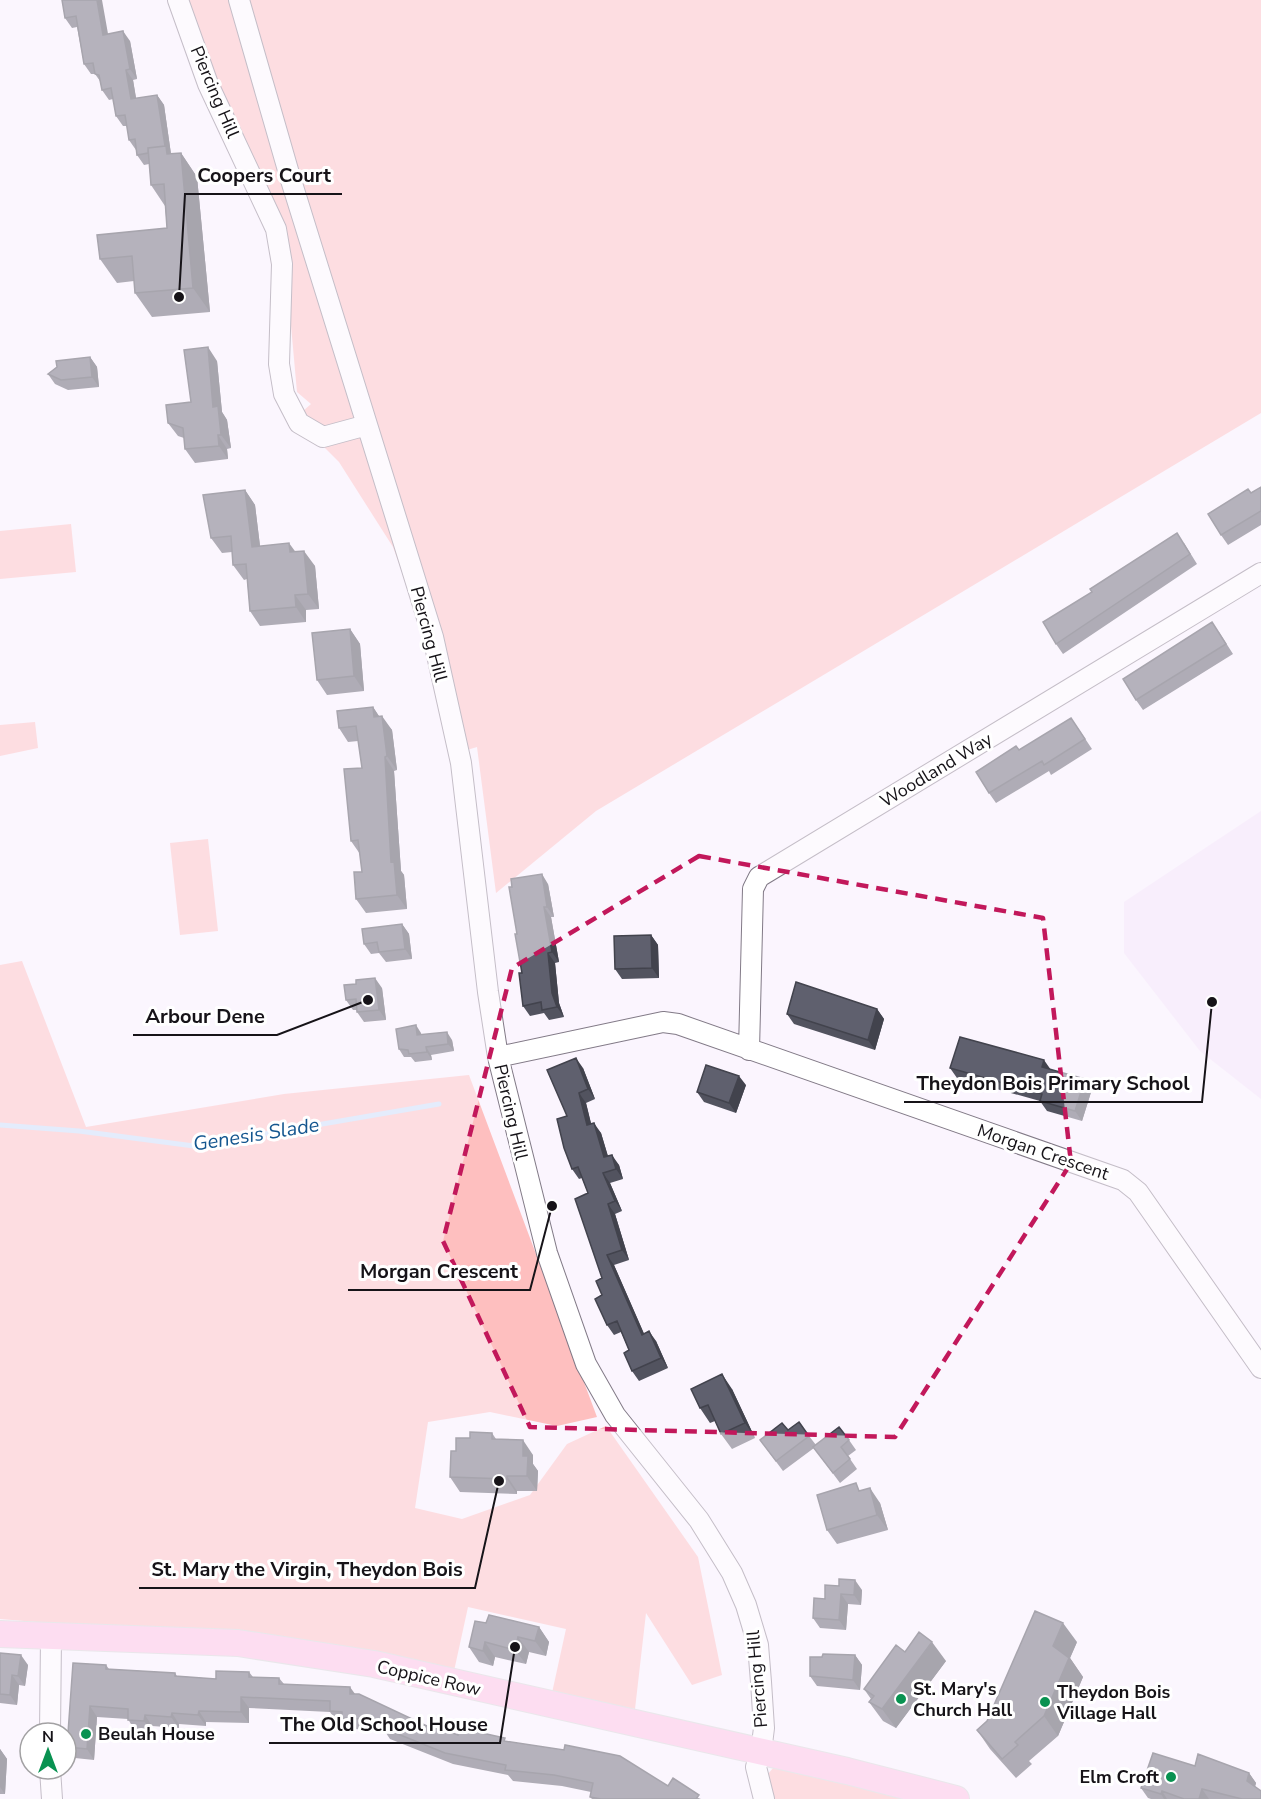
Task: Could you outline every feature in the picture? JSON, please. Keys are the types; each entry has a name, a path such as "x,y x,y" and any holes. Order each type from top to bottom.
{"main road":[{"name":"Coppice Row","path":"0,1634 164,1638 238,1643 299,1651 374,1665 761,1752 956,1799"}],"street":[{"name":"Piercing Hill","path":"178,0 208,84 276,229 282,264 279,364 284,394 298,423 323,437 368,425"},
{"name":"Piercing Hill","path":"239,0 290,177 433,637 461,763 488,992 498,1057 547,1253 586,1364 615,1415 699,1520 732,1572 746,1605 758,1645 763,1704 761,1752 756,1767 764,1799"},
{"name":"Woodland Way","path":"750,1050 753,889 759,877 1261,573"},
{"name":"Morgan Crescent","path":"498,1057 663,1022 678,1024 1123,1180 1138,1192 1261,1368"},
{"path":"50,1721 51,1637"},
{"path":"51,1781 52,1799"}],"highlighted area":[{"path":"699,856 1043,918 1071,1163 895,1437 530,1427 443,1241 512,968"}],"shaded area":[{"path":"183,0 1261,0 1261,413 596,811 496,893 477,747 467,750 393,547 339,462 295,418 311,404 297,392 282,226 215,85"},
{"path":"71,524 76,572 0,579 0,531"},
{"path":"35,722 38,748 0,756 0,725"},
{"path":"1261,811 1261,1099 1200,1051 1124,953 1124,902"},
{"path":"208,839 218,931 180,935 170,843"},
{"path":"22,961 86,1127 284,1094 469,1075 597,1417 557,1426 490,1412 428,1422 415,1508 462,1519 530,1495 567,1444 606,1426 698,1557 722,1675 692,1685 646,1613 635,1709 552,1693 566,1629 468,1607 454,1671 72,1625 0,1619 0,965"},
{"path":"774,1767 912,1799 772,1799 767,1775"}],"building":[{"path":"62,0 97,0 103,35 123,31 130,69 126,70 131,99 157,95 165,146 148,148 148,153 137,155 135,139 129,140 125,115 116,116 111,88 102,90 99,75 95,74 93,63 84,64 76,16 65,18"},
{"path":"166,146 167,154 181,153 193,288 135,293 132,256 100,259 97,235 167,228 164,184 151,185 148,148"},
{"path":"208,347 213,407 218,406 221,435 218,435 219,446 185,449 183,428 168,423 166,405 191,402 184,350"},
{"path":"90,357 92,377 61,380 48,374 57,367 56,361"},
{"path":"1261,487 1261,511 1221,535 1208,514 1248,489 1251,493"},
{"path":"245,490 252,547 289,543 290,552 304,551 308,594 295,595 296,607 250,611 246,564 233,565 231,536 211,538 203,495"},
{"path":"1177,533 1190,554 1056,644 1043,622 1092,592 1090,589"},
{"path":"1212,622 1226,644 1136,700 1123,679"},
{"path":"350,629 354,676 317,680 312,633"},
{"path":"373,707 374,717 382,716 387,756 385,757 391,862 394,861 397,895 356,899 354,872 362,872 358,840 351,841 344,769 362,768 356,726 339,728 337,711"},
{"path":"1071,718 1085,739 1044,765 1042,761 989,793 976,772 1016,746 1019,750"},
{"path":"542,874 547,907 544,907 552,952 548,953 552,993 557,1007 542,1010 541,1002 523,1006 519,973 522,973 509,887 512,887 511,879"},
{"path":"402,924 405,949 379,952 377,942 364,944 362,929"},
{"path":"651,935 652,968 615,969 614,936"},
{"path":"375,978 379,1010 357,1012 356,999 346,1000 344,985 356,984 356,980"},
{"path":"796,982 877,1009 868,1040 787,1014"},
{"path":"416,1025 417,1035 447,1032 448,1044 426,1047 427,1052 409,1054 408,1050 399,1049 396,1029"},
{"path":"960,1037 1044,1060 1042,1067 1085,1079 1075,1111 1040,1101 1042,1094 950,1068"},
{"path":"576,1058 588,1089 579,1093 587,1125 594,1123 604,1157 612,1155 616,1169 603,1173 615,1201 608,1204 622,1250 607,1255 642,1335 649,1331 661,1358 632,1371 624,1353 629,1350 617,1321 607,1325 595,1299 602,1295 596,1281 602,1278 575,1199 588,1193 578,1167 572,1169 564,1148 557,1119 567,1116 547,1070"},
{"path":"706,1065 739,1076 729,1103 697,1092"},
{"path":"722,1374 745,1423 721,1434 708,1405 700,1408 691,1389"},
{"path":"799,1422 809,1436 776,1461 760,1440 782,1423 788,1430"},
{"path":"839,1427 849,1440 841,1447 850,1459 833,1473 813,1447"},
{"path":"470,1432 492,1433 492,1439 523,1440 523,1456 528,1456 527,1476 507,1476 507,1479 450,1477 451,1451 456,1451 456,1438 470,1438"},
{"path":"856,1483 859,1491 870,1488 877,1515 827,1530 817,1495"},
{"path":"839,1579 855,1580 854,1595 841,1594 839,1620 813,1618 814,1598 825,1599 825,1585 839,1586"},
{"path":"1035,1611 1063,1623 1053,1646 1069,1658 1044,1716 1015,1742 1018,1745 1002,1759 977,1730 987,1721"},
{"path":"489,1615 539,1627 535,1641 518,1637 515,1650 485,1642 483,1651 469,1647 475,1621 486,1623"},
{"path":"919,1632 932,1642 882,1709 869,1702 874,1696 864,1689 896,1645 905,1652"},
{"path":"0,1653 21,1655 18,1676 12,1675 10,1695 0,1694"},
{"path":"823,1654 855,1655 853,1680 810,1676 810,1657 822,1657"},
{"path":"73,1663 106,1665 106,1669 175,1673 175,1676 216,1679 216,1671 249,1672 249,1677 279,1678 279,1684 350,1687 350,1694 359,1694 429,1727 430,1725 458,1735 459,1728 505,1738 504,1741 564,1750 565,1745 620,1756 668,1786 673,1778 699,1795 696,1799 590,1797 593,1783 554,1775 505,1770 506,1765 445,1753 383,1728 387,1720 342,1718 342,1712 330,1711 330,1701 241,1697 241,1712 199,1711 198,1715 172,1713 171,1717 145,1715 144,1721 128,1720 128,1709 90,1706 87,1749 78,1748 78,1721 69,1721"},
{"path":"1153,1753 1195,1766 1198,1754 1249,1773 1247,1781 1261,1791 1261,1799 1242,1799 1202,1789 1199,1799 1184,1799 1162,1791 1161,1794 1141,1788"}],"waterway":[{"name":"Genesis Slade","path":"0,1125 79,1131 194,1146 439,1104"}],"place":[{"name":"Coopers Court","path":"179,297"},
{"name":"Arbour Dene","path":"368,1000"},
{"name":"Theydon Bois Primary School","path":"1212,1002"},
{"name":"Morgan Crescent","path":"552,1206"},
{"name":"St. Mary the Virgin, Theydon Bois","path":"499,1481"},
{"name":"The Old School House","path":"515,1647"},
{"name":"St. Mary's Church Hall","path":"901,1699"},
{"name":"Theydon Bois Village Hall","path":"1045,1702"},
{"name":"Beulah House","path":"86,1734"},
{"name":"Elm Croft","path":"1171,1777"}]}
